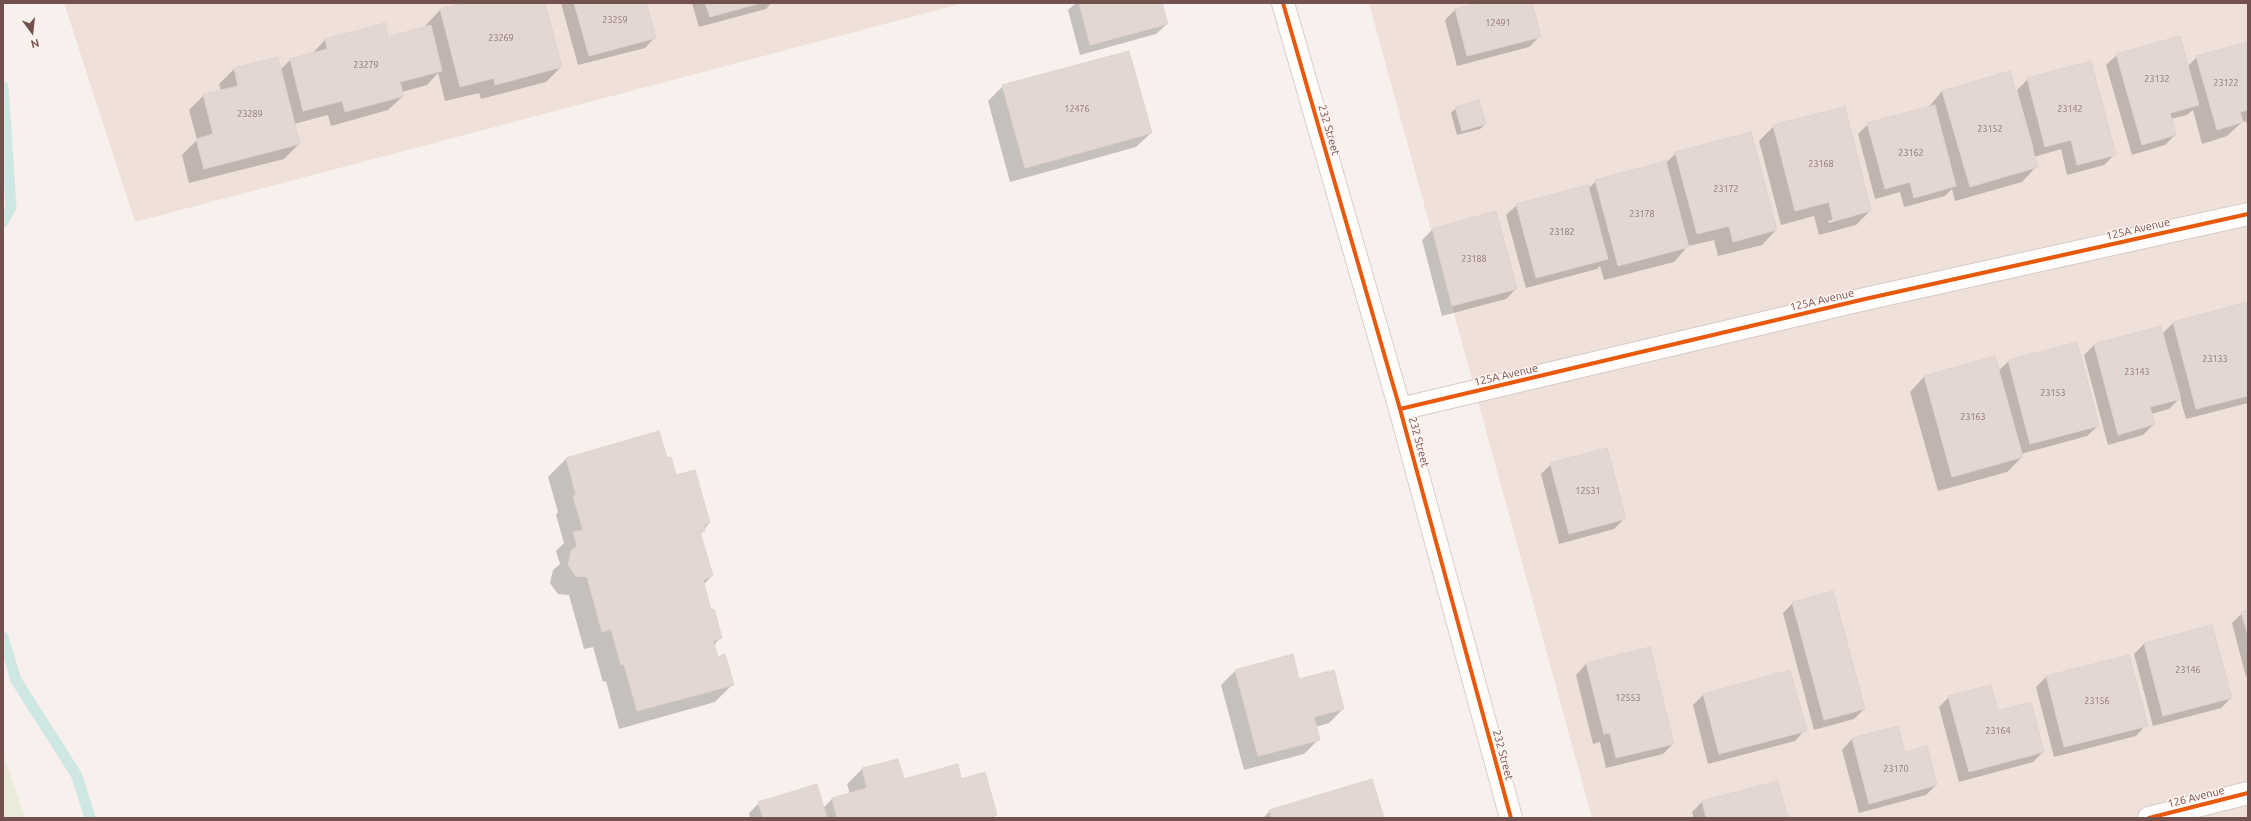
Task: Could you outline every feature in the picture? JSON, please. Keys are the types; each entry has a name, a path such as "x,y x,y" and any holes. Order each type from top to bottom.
{"street":[{"name":"232 Street","path":"1283,3 1400,409 1511,818"},
{"name":"125A Avenue","path":"1400,409 1865,299 2248,214"},
{"name":"126 Avenue","path":"2149,818 2248,793"}],"shaded area":[{"path":"64,3 964,3 135,222"},
{"path":"1369,3 2248,3 2248,818 1592,818"}],"green space":[{"path":"3,752 25,818 3,818"}],"building":[{"path":"464,3 545,3 562,67 495,85 494,78 460,87 440,9"},
{"path":"574,3 646,3 656,38 589,56"},
{"path":"705,3 761,3 710,17"},
{"path":"1079,3 1162,3 1168,24 1090,45"},
{"path":"1477,3 1532,3 1541,37 1467,56 1455,9"},
{"path":"385,23 388,37 431,25 442,71 400,82 404,96 345,112 342,101 303,111 290,59 327,49 325,39"},
{"path":"2180,36 2199,105 2170,113 2176,135 2142,145 2116,54"},
{"path":"2248,42 2248,110 2240,112 2243,122 2217,130 2196,56"},
{"path":"1129,51 1152,133 1025,168 1002,85"},
{"path":"278,57 300,144 204,169 196,139 213,134 203,94 238,86 234,68"},
{"path":"2091,61 2116,155 2077,165 2071,140 2045,147 2027,78"},
{"path":"2010,71 2038,167 1970,187 1942,91"},
{"path":"1479,100 1486,124 1462,131 1455,107"},
{"path":"1935,105 1956,186 1914,198 1910,182 1885,189 1867,123"},
{"path":"1845,107 1871,211 1833,221 1829,202 1795,211 1773,125"},
{"path":"1751,132 1777,230 1733,242 1729,226 1697,234 1675,152"},
{"path":"1666,161 1689,247 1618,266 1595,180"},
{"path":"1588,185 1608,259 1536,278 1516,204"},
{"path":"1496,211 1517,289 1452,306 1432,229"},
{"path":"2248,302 2248,396 2196,409 2173,322"},
{"path":"2161,326 2181,399 2150,407 2155,424 2118,435 2094,344"},
{"path":"2077,342 2099,426 2030,444 2008,360"},
{"path":"1995,356 2023,457 1952,477 1924,376"},
{"path":"659,431 667,458 671,457 676,475 695,470 710,523 704,525 705,531 700,532 713,576 703,580 711,610 714,609 722,638 713,641 718,657 725,654 734,685 637,711 624,664 621,665 611,629 602,632 587,577 576,576 568,565 571,551 577,546 573,532 583,530 573,496 576,495 566,458"},
{"path":"1607,448 1626,519 1569,534 1550,463"},
{"path":"1833,591 1865,709 1824,720 1792,602"},
{"path":"2248,610 2248,636 2241,612"},
{"path":"2212,625 2232,698 2163,716 2144,643"},
{"path":"1650,647 1674,744 1616,758 1610,733 1604,734 1586,663"},
{"path":"1293,654 1299,679 1334,670 1344,709 1314,717 1320,740 1258,756 1235,670"},
{"path":"2129,655 2148,726 2064,747 2046,676"},
{"path":"1790,670 1807,731 1719,754 1703,694"},
{"path":"1991,685 1998,711 2031,702 2044,752 1969,772 1948,696"},
{"path":"1898,726 1905,752 1927,746 1937,785 1869,804 1852,738"},
{"path":"898,759 904,779 958,764 961,779 985,772 997,815 987,818 837,818 832,798 867,788 862,768"},
{"path":"1372,779 1384,818 1272,818 1269,810"},
{"path":"1778,781 1788,818 1706,818 1702,801"},
{"path":"817,784 827,818 763,818 758,802"}],"waterway":[{"path":"3,87 11,207 3,222"},
{"path":"3,637 16,680 77,776 90,818"}],"cycle path":[{"path":"1283,3 1400,409 1511,818"},
{"path":"1400,409 1865,299 2248,214"},
{"path":"2149,818 2248,793"}]}
